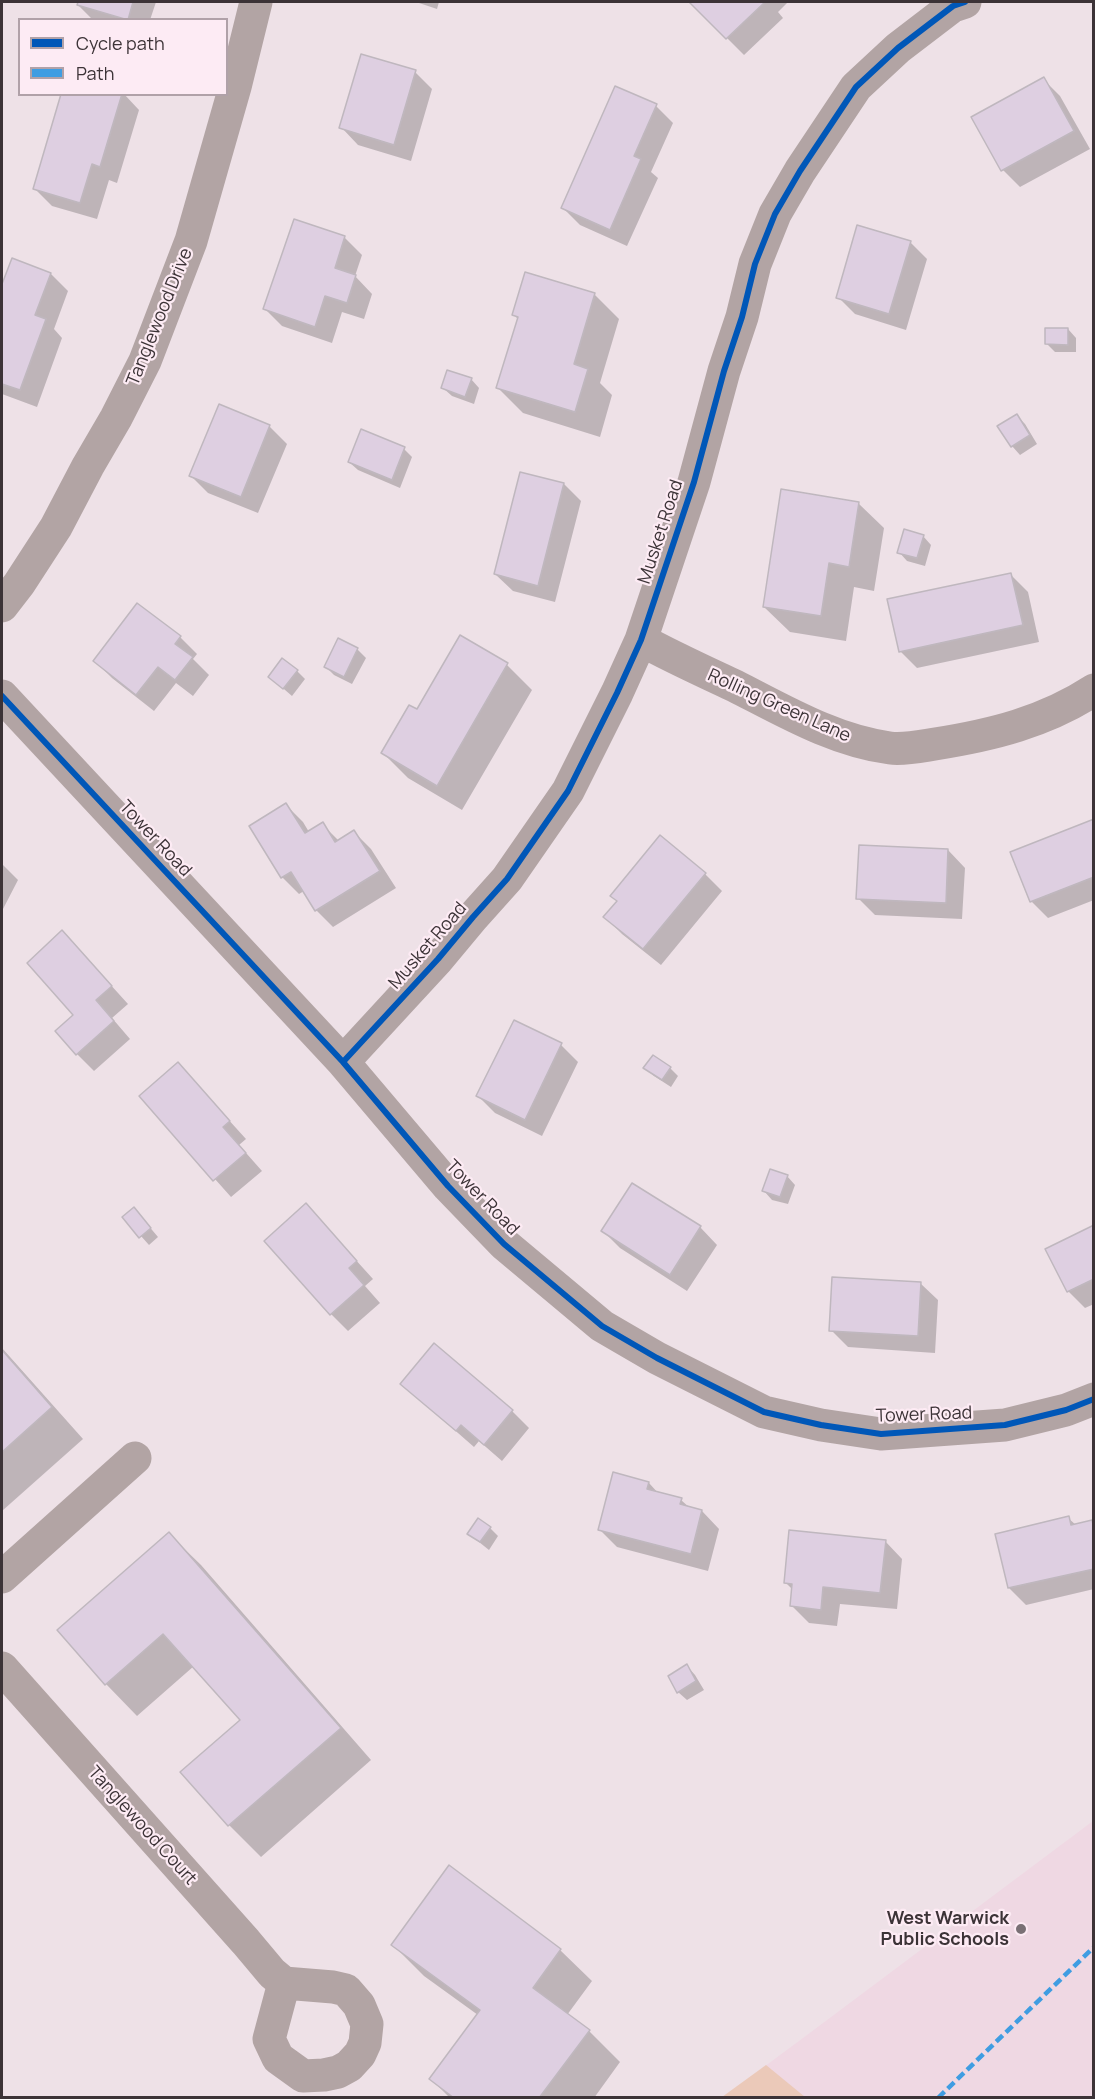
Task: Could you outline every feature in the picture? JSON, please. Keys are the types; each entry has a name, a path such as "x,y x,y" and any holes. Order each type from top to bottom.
{"street":[{"name":"Tanglewood Drive","path":"2,606 20,584 57,527 87,466 116,418 145,361 191,242 235,87 256,2"},
{"name":"Musket Road","path":"343,1062 438,959 507,879 568,791 641,640 694,482 755,264 775,214 800,171 856,87 898,48 953,6 965,2"},
{"name":"Rolling Green Lane","path":"641,640 686,665 814,725 854,740 892,749 952,741 1019,727 1063,708 1094,690"},
{"name":"Tower Road","path":"2,696 343,1062 448,1186 504,1244 602,1326 657,1358 764,1412 821,1425 881,1434 1005,1425 1066,1410 1094,1399"},
{"path":"2,1577 135,1458"},
{"name":"Tanglewood Court","path":"2,1668 272,1973 284,1983"}],"shaded area":[{"name":"West Warwick Public Schools","path":"1093,1821 1093,2097 722,2098 803,2038"},
{"path":"766,2065 805,2097 722,2097"}],"building":[{"path":"78,2 133,2 129,18 77,5"},
{"path":"689,2 765,2 726,39"},
{"path":"361,54 416,70 394,145 339,128"},
{"path":"1044,77 1074,131 1001,171 971,117"},
{"path":"615,86 657,104 634,156 641,159 610,230 561,208"},
{"path":"60,96 121,96 100,167 92,164 80,203 33,189"},
{"path":"294,219 345,236 335,268 356,275 347,303 325,296 315,327 263,309"},
{"path":"857,225 911,241 889,314 836,298"},
{"path":"12,258 51,273 35,315 46,319 20,390 2,384 2,284"},
{"path":"525,272 595,293 574,364 588,369 575,412 496,388 518,317 512,315"},
{"path":"1045,328 1068,328 1068,345 1045,344"},
{"path":"447,370 472,378 465,397 441,388"},
{"path":"219,404 270,425 241,497 189,476"},
{"path":"1017,414 1030,435 1011,447 997,426"},
{"path":"361,429 405,447 392,480 348,462"},
{"path":"520,472 564,483 538,586 494,574"},
{"path":"781,489 859,502 849,567 829,563 821,616 763,607"},
{"path":"904,529 924,535 917,558 897,553"},
{"path":"1011,573 1023,625 899,652 887,599"},
{"path":"137,603 181,636 175,644 193,657 175,680 158,667 136,695 93,661"},
{"path":"460,635 508,663 437,786 381,753 409,705 417,709"},
{"path":"338,638 358,648 344,677 324,667"},
{"path":"282,658 298,670 283,689 268,677"},
{"path":"286,803 305,833 323,822 335,842 354,830 380,871 315,911 291,872 281,878 249,826"},
{"path":"1094,819 1094,877 1030,902 1010,852"},
{"path":"660,835 706,873 643,949 603,917 617,901 610,896"},
{"path":"859,845 948,849 946,903 856,899"},
{"path":"62,930 112,986 96,1000 114,1021 76,1055 55,1031 73,1015 27,963"},
{"path":"514,1020 562,1043 525,1120 476,1096"},
{"path":"653,1055 671,1067 662,1080 643,1068"},
{"path":"178,1062 230,1121 223,1127 246,1153 213,1181 139,1096"},
{"path":"770,1169 788,1175 780,1197 762,1191"},
{"path":"632,1183 701,1226 670,1275 601,1231"},
{"path":"306,1203 357,1261 349,1268 364,1285 330,1315 264,1241"},
{"path":"134,1207 151,1228 139,1238 122,1217"},
{"path":"1094,1225 1094,1279 1067,1292 1045,1249"},
{"path":"832,1277 921,1282 918,1336 829,1331"},
{"path":"434,1343 513,1410 484,1445 461,1425 456,1431 400,1384"},
{"path":"2,1350 52,1407 2,1452"},
{"path":"613,1472 649,1482 647,1489 682,1498 680,1504 702,1510 691,1554 598,1530"},
{"path":"1069,1516 1071,1525 1092,1520 1094,1569 1008,1588 995,1534"},
{"path":"478,1518 491,1527 480,1542 467,1534"},
{"path":"789,1530 886,1540 880,1593 823,1587 821,1610 790,1606 792,1584 784,1583"},
{"path":"169,1532 341,1728 228,1826 180,1772 240,1720 163,1634 105,1685 57,1630"},
{"path":"687,1664 696,1681 677,1693 668,1676"},
{"path":"449,1865 561,1949 533,1988 590,2030 539,2098 454,2098 429,2079 480,2010 391,1945"}],"marked path":[{"path":"938,2098 1094,1947"}],"cycle path":[{"path":"343,1062 438,959 507,879 568,791 641,640 694,482 755,264 775,214 800,171 856,87 898,48 953,6 965,2"},
{"path":"2,696 343,1062 448,1186 504,1244 602,1326 657,1358 764,1412 821,1425 881,1434 1005,1425 1066,1410 1094,1399"}],"place":[{"name":"West Warwick Public Schools","path":"1021,1929"}]}
